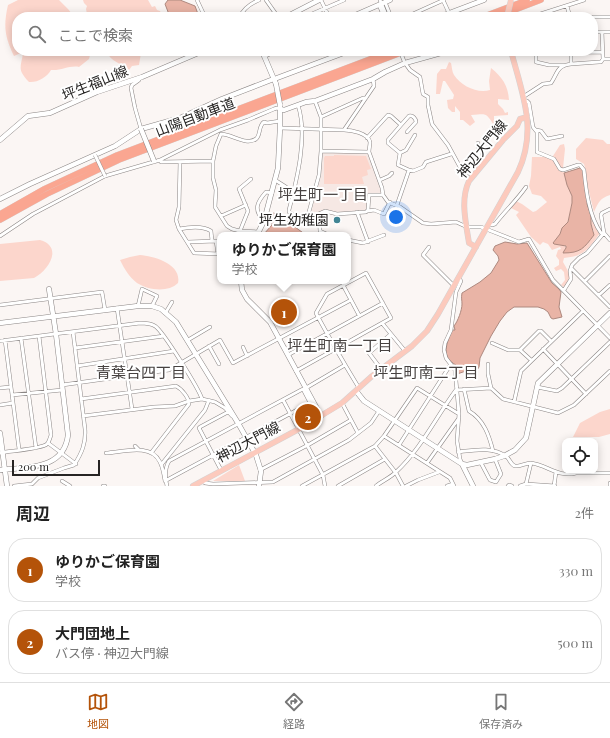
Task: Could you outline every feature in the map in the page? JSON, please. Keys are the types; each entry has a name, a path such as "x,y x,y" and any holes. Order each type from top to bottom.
{"highway":[{"path":"495,12 527,0"},
{"path":"509,12 541,0"},
{"name":"山陽自動車道","path":"0,214 44,189 117,155 378,56"},
{"name":"山陽自動車道","path":"0,220 47,194 119,160 393,56"}],"main road":[{"path":"508,12 510,0"},
{"name":"神辺大門線","path":"192,486 320,417 342,403 427,331 459,278 524,160 528,140 529,124 512,56"},
{"name":"神辺大門線","path":"476,247 470,243 467,227 465,194 468,183 503,140 517,126 520,119 527,117"}],"street":[{"path":"197,0 203,12"},
{"path":"242,12 259,0"},
{"path":"266,0 274,12"},
{"path":"297,12 320,0 327,12"},
{"path":"316,12 344,0"},
{"path":"417,12 444,0 449,12"},
{"path":"452,12 482,0"},
{"path":"550,12 584,0"},
{"path":"362,12 383,2"},
{"path":"383,2 384,12"},
{"path":"383,2 386,12"},
{"path":"383,2 388,12"},
{"path":"567,6 569,12"},
{"path":"598,17 610,17"},
{"path":"598,32 610,32"},
{"path":"602,32 602,59"},
{"name":"坪生福山線","path":"0,140 28,116 50,113 97,92 142,77 191,56"},
{"path":"259,232 264,221 278,168 280,128 280,107 276,84 264,56"},
{"path":"277,78 331,56"},
{"path":"402,56 410,70 420,77 423,94 427,95 429,99 428,105 432,124 448,145 460,167 473,176"},
{"path":"0,236 33,214 105,176 160,160 220,130 274,109 280,107 284,110 306,102 315,101 373,80 405,62 428,56"},
{"path":"536,56 536,62 549,65 601,62 602,59 610,59"},
{"path":"571,56 571,64"},
{"path":"564,65 556,72 551,83 543,84 523,99 529,103 533,127 538,132 538,153 550,156 554,159 560,169 563,170 578,165 583,168 591,212 595,223 601,233 604,233 610,240"},
{"path":"142,77 132,85 131,88 141,128 154,161"},
{"path":"0,198 123,142 141,128 180,118 222,99 271,80"},
{"path":"344,130 374,86 373,80"},
{"path":"321,117 366,98"},
{"path":"307,219 319,175 321,151 321,117 315,101"},
{"path":"298,105 302,129 299,165 289,212 302,220 325,211 337,214 351,214 374,210 384,214 390,202"},
{"path":"367,138 388,115 401,125"},
{"path":"400,154 388,143 388,140 409,116 413,116 416,119 416,122 407,132"},
{"path":"221,134 232,136 247,142 258,136 261,124 280,121"},
{"path":"280,128 354,130 367,138 370,141 369,152 380,180 383,195 390,202 397,205 423,223 431,224 456,222 467,227 481,226 519,242 529,239 558,287 564,290 610,338"},
{"path":"220,130 221,134 216,146 213,160 213,178 216,193 214,204 227,226 232,229 246,232"},
{"path":"536,130 541,131 547,139 562,136"},
{"path":"415,135 406,150 400,154 398,165 413,171 423,168 426,162 452,154"},
{"path":"478,142 481,168"},
{"path":"321,151 369,152"},
{"path":"95,155 105,176"},
{"path":"160,160 161,162 213,160"},
{"path":"180,162 179,207 176,220 179,229 194,253 217,254"},
{"path":"397,205 409,170"},
{"path":"380,180 392,173"},
{"path":"240,231 248,211 239,189 251,179"},
{"path":"275,180 286,187 292,196"},
{"path":"489,223 492,225 495,224 526,187"},
{"path":"264,221 257,209 258,200 266,192 272,193"},
{"path":"368,211 369,195 383,195"},
{"path":"221,216 246,205"},
{"path":"564,290 571,279 572,266 579,258 587,253 604,233 601,215 610,209"},
{"path":"357,212 368,242"},
{"path":"319,214 321,232"},
{"path":"179,229 191,227 207,228 211,231 212,241"},
{"path":"351,241 363,243 384,235"},
{"path":"188,242 216,241 217,245"},
{"path":"429,247 423,256 454,286"},
{"path":"585,281 610,256"},
{"path":"571,268 610,307"},
{"path":"296,371 391,318 366,273 351,281"},
{"path":"459,278 461,281 456,292 451,330 445,343 444,350 446,358 455,370 459,416 457,441 458,452 473,486"},
{"path":"241,284 242,290 247,299 270,322 320,417"},
{"path":"359,315 343,285 327,294 316,313 364,401 437,449 462,464 467,465 495,459 515,450 526,438 538,383 610,313"},
{"path":"599,296 610,285"},
{"path":"2,470 47,464 62,453 67,442 68,435 54,317 49,289"},
{"path":"138,306 142,289 157,296 152,306"},
{"path":"0,305 102,292 105,310"},
{"path":"12,395 45,391 80,382 169,370 220,340 233,363 351,300"},
{"path":"166,312 172,302"},
{"path":"288,355 383,303"},
{"path":"0,323 138,306 152,306 166,312 176,322 188,340 254,452 260,470 260,485"},
{"path":"117,308 132,409"},
{"path":"514,402 521,371 583,311"},
{"path":"0,341 140,322 150,324 155,326 164,336 202,399"},
{"path":"382,323 405,351"},
{"path":"188,340 210,327"},
{"path":"520,350 539,331 541,331 551,341"},
{"path":"14,486 32,484 38,478 76,464 82,452 85,439 80,382 73,332"},
{"path":"381,370 369,353 391,334"},
{"path":"1,452 41,447 48,443 51,435 39,336"},
{"path":"75,348 164,336"},
{"path":"21,338 36,448"},
{"path":"5,340 19,449"},
{"path":"537,387 557,390 562,388 610,342"},
{"path":"492,343 508,350 520,350 531,360"},
{"path":"209,346 219,364"},
{"path":"243,347 247,356"},
{"path":"543,349 586,394"},
{"path":"77,366 174,351"},
{"path":"399,445 451,364"},
{"path":"488,364 488,374 491,388 503,399 558,413 574,405 610,371"},
{"path":"306,388 345,365"},
{"path":"81,399 176,386 179,387 190,404 151,453"},
{"path":"0,388 10,387"},
{"path":"302,486 375,446 384,436 417,388 459,416"},
{"path":"376,486 396,473 413,454 456,390 491,388"},
{"path":"464,389 469,411 475,414 484,423 493,451"},
{"path":"165,481 169,461 303,390 320,417"},
{"path":"83,416 132,409 175,406 189,401 202,399 209,400 220,405 233,417"},
{"path":"161,465 206,410 209,400"},
{"path":"283,400 316,459 323,475 325,486"},
{"path":"0,405 13,403"},
{"path":"165,481 310,403"},
{"path":"342,403 358,434"},
{"path":"203,481 213,485 260,485 272,482 316,459 358,434 371,422 379,411"},
{"path":"221,470 205,441 200,427 228,412"},
{"path":"427,463 459,416"},
{"path":"260,470 308,445 351,420"},
{"path":"0,433 2,470 7,486"},
{"path":"384,436 450,478 454,485 447,486"},
{"path":"48,443 76,464"},
{"path":"135,446 139,450"},
{"path":"375,446 396,473 403,486"},
{"path":"106,453 139,450 151,453 156,457 161,465 167,486"},
{"path":"458,452 472,450 493,451 504,456 516,466 531,463 569,475 576,473 610,473"},
{"path":"338,486 386,459"},
{"path":"481,463 490,480 496,482 502,474 495,459"},
{"path":"526,484 531,463"},
{"path":"406,486 439,472"},
{"path":"520,486 526,484 555,486 556,472"},
{"path":"62,481 70,486"},
{"path":"508,486 512,486"}],"shaded area":[{"path":"18,0 59,0 70,12 12,12 12,51 5,26 8,5"},
{"path":"83,0 148,0 152,7 155,6 157,10 160,12 87,12 87,6"},
{"path":"168,0 180,0 195,6 197,12 168,12 165,4"},
{"path":"23,56 90,56 89,59 79,67 51,70 42,79 35,82 29,82 23,75 21,72"},
{"path":"109,56 140,56 139,65 132,66 129,70"},
{"path":"449,62 451,63 453,74 461,83 465,86 480,91 490,90 489,81 491,68 495,71 504,82 509,100 498,99 498,104 505,113 508,112 508,115 494,116 494,121 496,124 494,125 487,116 483,114 471,115 475,122 470,126 463,120 460,120 460,112 455,106 455,112 452,112 448,108 447,100 453,99 454,95 445,81 443,81 440,94 436,94 437,74 441,69 446,69"},
{"path":"586,138 603,140 607,144 610,144 610,195 600,201 594,212 584,164 576,159 576,149"},
{"path":"564,144 565,149 563,168 567,185 572,196 572,203 568,222 562,228 554,244 563,245 567,248 594,232 591,224 592,218 600,233 585,251 577,256 564,258 563,262 569,277 564,287 561,285 565,280 564,272 561,269 556,271 554,268 559,265 559,260 556,256 558,250 561,249 560,247 552,250 548,244 543,242 540,245 531,237 516,215 519,212 511,208 516,201 533,212 547,202 541,196 532,194 529,186 532,157 549,157 557,161 553,156 560,145"},
{"path":"323,152 368,153 382,193 368,194 366,211 337,212 324,210 313,214 311,213 321,175"},
{"path":"325,156 366,156 371,169 367,170 368,175 362,177 364,184 324,184 324,158"},
{"path":"580,168 583,169 589,199 587,204 591,215 591,224 594,235 582,249 574,252 563,253 566,246 553,243 560,234 562,228 568,222 572,203 572,196 564,173"},
{"path":"273,213 277,214 302,232 266,232 272,225"},
{"path":"40,240 47,243 51,248 52,253 51,259 44,270 34,278 0,281 0,244"},
{"path":"505,242 517,244 527,243 552,283 561,292 559,307 562,317 553,319 548,312 538,307 514,307 507,312 491,336 480,358 479,367 475,373 466,374 466,371 457,374 456,365 448,358 446,349 452,330 455,330 454,326 461,312 462,293 491,273 499,260 498,256 493,250 495,246"},
{"path":"140,255 166,262 176,271 178,283 169,288 152,289 134,281 120,260"},
{"path":"610,409 610,434 599,437 573,437 580,423 600,412"},
{"path":"239,465 245,481 213,481"}],"place":[{"name":"坪生幼稚園","path":"337,220"},
{"name":"ゆりかご保育園","path":"284,312"},
{"name":"大門団地上","path":"308,417"}],"district":[{"name":"坪生町一丁目","path":"323,195"},
{"name":"坪生町南一丁目","path":"340,346"},
{"name":"青葉台四丁目","path":"141,373"},
{"name":"坪生町南二丁目","path":"426,373"}]}
